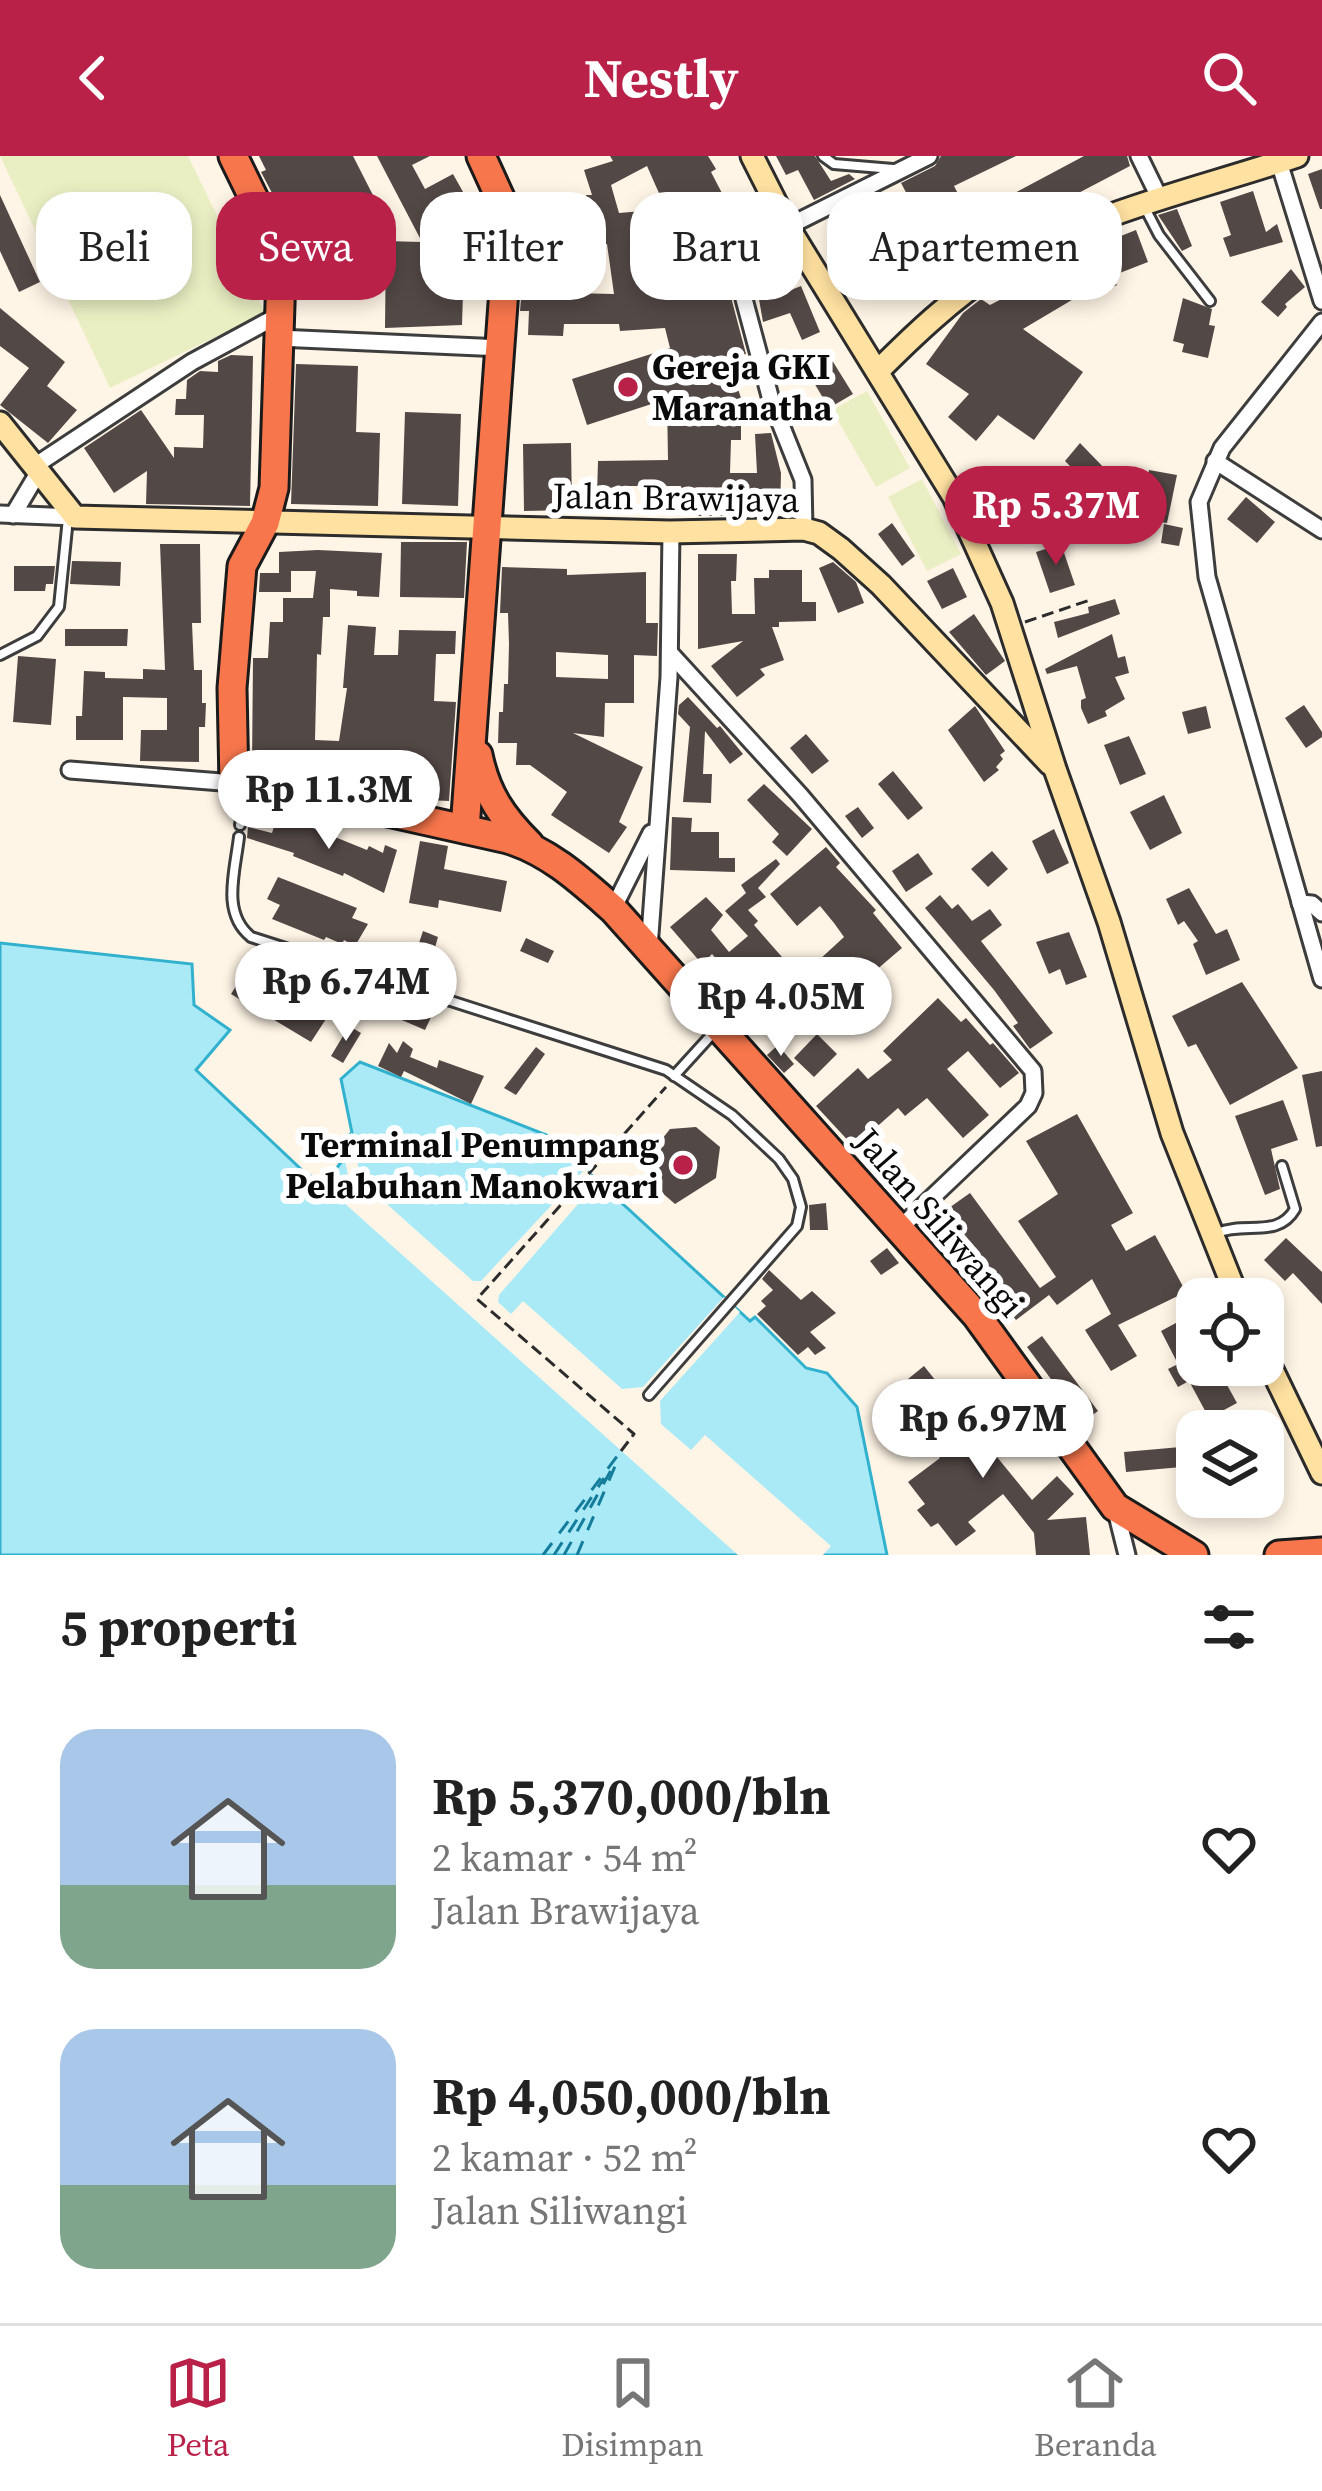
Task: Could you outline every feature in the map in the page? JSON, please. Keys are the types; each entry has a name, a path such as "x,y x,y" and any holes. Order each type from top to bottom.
{"highway":[{"path":"233,156 277,250 281,274 274,488 265,523 242,566 232,688 241,784"},
{"path":"465,829 502,348 505,217 500,194 481,156"},
{"path":"473,728 488,792 506,821 531,846"},
{"name":"Jalan Siliwangi","path":"241,784 531,846 576,877 613,909 977,1316 1115,1507 1194,1555"},
{"path":"1280,1555 1322,1552"}],"street":[{"name":"Jalan Brawijaya","path":"752,156 770,192"},
{"path":"803,219 929,156"},
{"path":"1139,156 1152,202"},
{"path":"878,371 933,316 1000,267 1094,223 1288,159 1322,302"},
{"name":"Jalan Brawijaya","path":"803,251 962,512 1012,628 1054,769 1104,906 1172,1133 1229,1278"},
{"path":"746,300 771,400 803,480 803,529"},
{"path":"1322,322 1215,461 1199,502 1204,568 1322,979"},
{"path":"6,514 36,470 192,362 279,327 502,348"},
{"path":"0,423 72,517"},
{"path":"1215,461 1322,530"},
{"path":"6,514 72,517"},
{"name":"Jalan Brawijaya","path":"72,517 671,532 803,529 819,533 854,559 1054,769"},
{"path":"649,950 670,653 671,532"},
{"path":"670,653 858,862 1033,1071 1034,1094 1028,1106 900,1228"},
{"path":"1014,728 1038,714"},
{"path":"70,770 241,784"},
{"path":"613,909 655,824"},
{"path":"1300,903 1312,904 1322,914"},
{"path":"1280,1386 1322,1473"},
{"path":"1115,1507 1126,1555"}],"lane":[{"path":"823,156 834,164 901,170"},
{"path":"1152,202 1159,235 1210,301"},
{"path":"0,655 37,636 58,607 72,517"},
{"path":"241,784 231,910 237,926 251,937 658,1066 732,1114 793,1179 801,1207 797,1226 649,1395"},
{"path":"674,1076 719,1027"},
{"path":"1210,1236 1231,1227 1280,1226 1293,1215 1282,1166"}],"path":[{"path":"1012,628 1090,600"},
{"path":"621,1451 634,1434 477,1299 674,1076"}],"green space":[{"path":"0,156 188,156 216,213 216,300 259,300 265,313 110,388 68,300 192,300 192,192 36,192 36,232"},
{"path":"867,391 910,468 876,487 832,410"},
{"path":"922,479 961,554 927,571 888,497"}],"water":[{"path":"0,943 192,964 194,1005 230,1030 196,1070 324,1185 342,1161 332,1150 352,1133 341,1079 360,1062 549,1136 750,1321 755,1317 806,1368 827,1373 857,1407 887,1555 0,1555"}],"pier":[{"path":"352,1133 361,1181 473,1281 481,1281 585,1169 598,1181 499,1295 498,1302 511,1314 523,1301 622,1389 643,1387 724,1297 740,1312 660,1401 661,1424 691,1450 705,1435 831,1546 823,1555 738,1555 342,1201 351,1190 341,1140"}],"building":[{"path":"259,156 353,156 371,192 272,192 261,172 266,170"},
{"path":"377,156 430,156 412,165 425,189 453,174 463,192 420,192 420,238"},
{"path":"610,156 708,156 716,169 711,172 721,192 658,192 647,166 611,185 619,213 630,212 630,300 732,300 746,354 728,359 741,398 741,440 731,440 730,473 757,473 755,434 771,433 781,473 780,515 693,516 694,495 680,494 681,486 622,486 622,496 597,496 598,461 668,460 667,399 587,425 572,379 670,348 665,328 620,331 619,324 564,324 563,336 528,335 529,311 520,311 521,300 606,300 606,294 614,294 606,244 606,192 591,192 584,170 613,161"},
{"path":"776,156 815,156 831,181 849,174 855,179 814,200 798,170 786,175"},
{"path":"941,156 1016,156 954,186 957,192 906,192 901,183 935,166"},
{"path":"1084,156 1127,156 1130,166 1080,192 1016,192"},
{"path":"1322,169 1322,209 1320,209 1308,174"},
{"path":"1253,191 1266,232 1277,224 1283,242 1230,257 1223,238 1231,235 1220,202"},
{"path":"0,195 36,273 36,284 19,292 0,251"},
{"path":"1177,209 1192,246 1182,251 1158,215"},
{"path":"1136,230 1148,262 1122,272 1122,236"},
{"path":"396,241 420,242 420,300 463,300 462,325 385,328 385,300 396,300"},
{"path":"1291,269 1305,287 1278,317 1261,302"},
{"path":"803,291 820,332 802,340 790,313 763,322 759,300 803,300"},
{"path":"1183,298 1212,309 1209,325 1215,326 1208,358 1182,352 1184,344 1173,341"},
{"path":"980,300 990,305 1000,300 1072,300 1023,329 1083,372 1034,440 998,415 976,441 948,417 969,394 926,364 963,313"},
{"path":"0,308 65,362 47,386 77,410 48,443 0,405 29,368 0,346"},
{"path":"231,355 253,356 250,506 146,504 147,471 114,493 84,448 141,410 174,458 174,447 203,448 204,415 175,415 176,399 186,399 187,380 200,371 218,372 218,361"},
{"path":"830,357 853,394 829,408 807,371"},
{"path":"296,364 358,366 356,432 380,433 378,506 291,504"},
{"path":"405,412 461,414 458,506 402,504"},
{"name":"Gereja GKI Maranatha","path":"571,443 572,510 524,511 523,444"},
{"path":"1080,443 1108,472 1123,467 1148,476 1149,470 1177,475 1167,523 1146,520 1148,503 1132,501 1133,492 1104,501 1089,467 1080,476 1065,461"},
{"path":"1246,497 1275,522 1257,543 1227,519"},
{"path":"1055,498 1064,517 1029,533 1020,514"},
{"path":"892,523 915,556 902,566 878,534"},
{"path":"1164,524 1183,528 1179,546 1161,543"},
{"path":"401,542 467,542 464,598 400,597"},
{"path":"160,544 200,544 201,623 192,623 194,670 202,670 202,703 206,703 205,727 199,727 199,762 140,761 141,730 167,730 167,698 123,697 123,740 76,740 84,671 105,672 105,678 143,679 143,669 165,670"},
{"path":"1061,544 1075,585 1050,593 1036,552"},
{"path":"279,552 382,553 379,597 330,589 330,617 323,617 321,655 317,654 315,740 339,741 347,688 343,688 348,625 376,627 374,655 398,655 399,630 456,631 455,654 436,654 434,701 456,702 449,801 427,800 427,784 420,800 405,797 405,791 333,782 334,771 252,764 253,658 268,658 270,622 283,622 283,598 313,598 316,571 291,571 291,592 259,592 260,573 279,573"},
{"path":"698,554 737,554 736,581 731,581 732,614 755,614 754,578 769,578 769,570 802,570 802,602 816,602 816,621 779,622 779,627 772,627 784,660 760,669 765,675 737,697 711,666 743,641 698,649"},
{"path":"72,561 121,562 120,586 70,584"},
{"path":"833,562 856,582 864,603 838,613 819,568"},
{"path":"14,566 55,566 53,584 46,584 45,591 14,591"},
{"path":"502,567 567,569 567,575 646,572 646,623 658,623 657,656 634,655 634,703 605,703 604,737 573,733 643,767 619,822 627,827 609,853 551,815 567,792 530,765 516,765 517,743 498,743 509,644 508,613 500,613","holes":["556,652 608,655 608,679 556,677"]},
{"path":"953,568 967,597 942,609 927,581"},
{"path":"1115,599 1120,614 1058,638 1054,622 1089,613 1088,607"},
{"path":"974,614 1005,661 986,675 949,632"},
{"path":"65,629 128,629 127,646 65,646"},
{"path":"1112,634 1118,658 1125,656 1129,673 1115,677 1125,699 1105,711 1107,716 1088,724 1081,708 1086,698 1077,666 1047,674 1045,669"},
{"path":"18,656 56,659 51,725 13,722"},
{"path":"688,697 743,754 730,764 705,731 703,774 712,774 711,803 683,802 690,727 678,714 679,705"},
{"path":"1304,705 1322,732 1306,748 1285,718"},
{"path":"975,706 1005,751 996,767 999,770 984,782 948,730"},
{"path":"1206,706 1211,728 1188,734 1182,712"},
{"path":"806,734 829,761 812,774 790,748"},
{"path":"1129,736 1146,774 1120,785 1104,745"},
{"path":"893,771 923,808 908,820 878,784"},
{"path":"764,784 812,829 787,856 772,842 779,834 747,800"},
{"path":"1164,795 1182,833 1150,850 1130,812"},
{"path":"858,807 874,828 862,838 845,816"},
{"path":"278,814 367,850 369,846 383,853 385,845 397,850 384,893 344,873 247,838 248,827 272,833"},
{"path":"672,817 692,818 691,832 719,832 719,858 735,858 735,872 670,870"},
{"path":"1054,829 1069,863 1047,874 1032,841"},
{"path":"420,841 448,846 444,869 507,881 501,912 439,900 438,908 409,903"},
{"path":"826,847 840,863 836,867 876,910 873,913 902,948 854,996 819,960 844,937 820,906 797,926 770,894"},
{"path":"992,851 1008,869 988,887 971,869"},
{"path":"918,853 933,874 906,892 892,871"},
{"path":"776,859 780,864 758,888 766,897 748,910 758,921 754,925 782,957 744,990 712,954 702,964 670,927 706,897 723,915 711,930 729,952 748,936 725,911 746,893 741,885"},
{"path":"278,877 357,908 352,918 368,924 355,946 344,940 342,944 324,940 272,919 280,905 267,899"},
{"path":"1189,888 1216,934 1227,929 1240,960 1206,975 1193,944 1198,941 1184,921 1178,925 1166,899"},
{"path":"940,895 952,909 958,904 972,921 990,909 1002,925 981,941 1053,1033 1030,1049 994,990 925,908"},
{"path":"423,931 438,937 432,958 416,952"},
{"path":"1069,932 1087,977 1066,985 1060,969 1049,974 1036,942"},
{"path":"526,938 554,951 548,963 520,951"},
{"path":"266,950 305,967 291,981 315,996 329,977 336,982 341,974 352,979 311,1042 231,994 254,958"},
{"path":"1242,982 1298,1068 1230,1105 1196,1044 1188,1047 1172,1016"},
{"path":"385,989 432,1015 425,1030 374,1008"},
{"path":"776,996 800,1022 781,1039 757,1013"},
{"path":"938,998 961,1022 966,1018 993,1043 1019,1073 1000,1088 968,1051 947,1069 989,1115 963,1138 927,1098 905,1116 898,1108 854,1147 816,1106 858,1068 868,1079 892,1060 883,1051"},
{"path":"349,1026 361,1033 343,1063 331,1056"},
{"path":"817,1034 837,1054 814,1077 794,1058"},
{"path":"403,1041 413,1049 410,1057 437,1068 439,1060 484,1076 471,1104 404,1071 401,1077 378,1066 389,1043 397,1053"},
{"path":"778,1045 794,1064 784,1073 767,1055"},
{"path":"536,1047 545,1054 516,1095 504,1088"},
{"path":"1322,1071 1322,1146 1316,1147 1302,1075"},
{"path":"1283,1100 1298,1140 1271,1149 1280,1189 1265,1195 1235,1116"},
{"path":"1077,1114 1133,1213 1111,1225 1126,1251 1155,1235 1178,1278 1176,1297 1118,1325 1137,1356 1111,1371 1085,1330 1111,1314 1092,1279 1057,1305 1049,1295 1016,1320 939,1215 970,1193 1040,1288 1056,1277 1018,1221 1058,1194 1026,1141"},
{"name":"Terminal Penumpang Pelabuhan Manokwari","path":"696,1127 720,1147 716,1178 675,1204 644,1177 650,1154 670,1129"},
{"path":"826,1203 828,1230 810,1230 809,1205"},
{"path":"1286,1238 1322,1272 1322,1304 1293,1273 1285,1281 1264,1260"},
{"path":"887,1248 899,1263 881,1275 870,1261"},
{"path":"769,1270 801,1300 812,1291 836,1313 810,1332 826,1348 815,1355 808,1347 798,1355 757,1314 766,1306 761,1301 773,1290 762,1279"},
{"path":"1176,1323 1176,1360 1161,1331"},
{"path":"1042,1336 1098,1411 1083,1422 1027,1347"},
{"path":"924,1366 979,1435 988,1427 1007,1450 997,1457 1032,1500 1057,1476 1074,1494 1047,1520 1086,1517 1090,1555 1036,1555 1034,1533 1003,1494 968,1522 976,1531 956,1546 938,1523 931,1527 917,1510 925,1504 908,1482 940,1458 918,1425 934,1412 908,1379"},
{"path":"1192,1386 1228,1386 1237,1403 1224,1410 1205,1410"},
{"path":"1176,1447 1176,1468 1126,1472 1124,1452"}],"ferry route":[{"path":"543,1555 621,1451"},
{"path":"577,1555 619,1457"},
{"path":"564,1555 615,1463"},
{"path":"554,1555 604,1478"}],"place":[{"name":"Gereja GKI Maranatha","path":"628,387"},
{"name":"Terminal Penumpang Pelabuhan Manokwari","path":"683,1165"}]}
